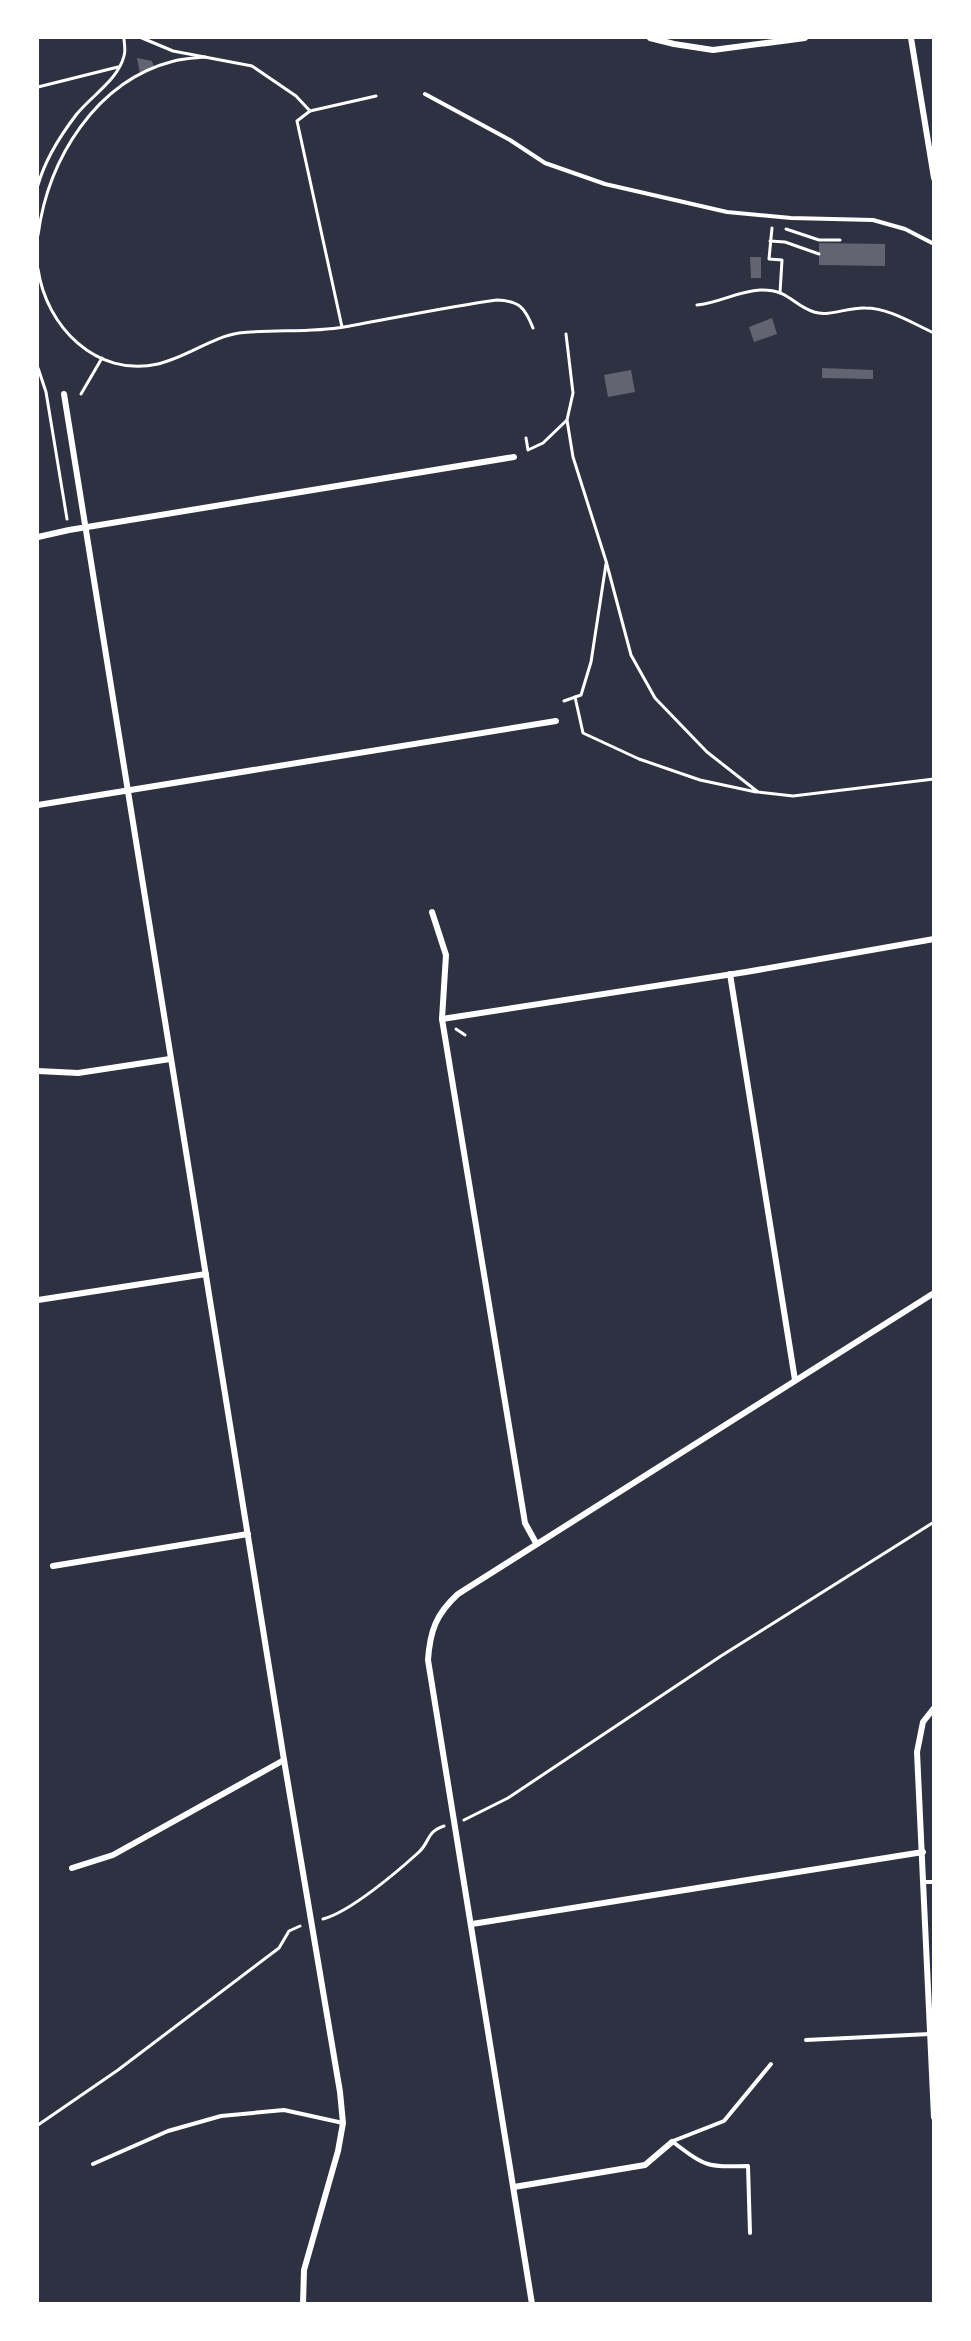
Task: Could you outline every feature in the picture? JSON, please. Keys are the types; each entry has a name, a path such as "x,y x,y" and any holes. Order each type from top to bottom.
{"street":[{"path":"650,38 713,50 804,38"},
{"path":"911,38 933,178"},
{"path":"64,394 343,2123 338,2151 304,2270 303,2304"},
{"path":"38,537 85,527 514,457"},
{"path":"38,805 556,721"},
{"path":"432,912 446,955 442,1019 525,1523 536,1544"},
{"path":"442,1019 730,974 933,939"},
{"path":"730,974 795,1380"},
{"path":"38,1071 78,1073 170,1059"},
{"path":"38,1300 206,1274"},
{"path":"532,2304 472,1923 453,1824 428,1660 430,1636 440,1613 458,1594 933,1293"},
{"path":"53,1566 248,1534"},
{"path":"933,1708 923,1722 917,1752 930,1979 933,2117"},
{"path":"72,1868 113,1855 284,1760"},
{"path":"472,1923 923,1852"},
{"path":"514,2187 645,2165 672,2142"}],"lane":[{"path":"425,94 510,140 545,163 605,184 727,212 791,218 873,219 905,229 933,244"},
{"path":"924,1882 933,1882"},
{"path":"806,2040 930,2034"},
{"path":"672,2142 724,2121 771,2064"},
{"path":"93,2164 168,2131 221,2116 284,2110 343,2123"},
{"path":"672,2142 700,2162 712,2167 748,2166 750,2233"}],"path":[{"path":"38,185 44,165 76,114 119,66 124,56 124,38"},
{"path":"142,38 174,51 252,66 297,96 310,111"},
{"path":"38,235 41,209 63,153 100,104 128,81 150,71 174,61 205,57"},
{"path":"38,87 119,66"},
{"path":"342,327 297,121 310,111 376,96"},
{"path":"770,228 769,259 782,260 780,293"},
{"path":"786,229 819,240 840,240"},
{"path":"770,241 785,242 819,254"},
{"path":"38,268 40,286 48,306 70,337 92,354 126,366 157,364 186,355 239,333 342,327 497,300 508,300 526,310 533,328"},
{"path":"697,305 717,302 758,290 780,293 816,313 854,308 879,309 933,333"},
{"path":"566,334 573,393 567,420 573,457 606,561 631,655 655,698 707,752 758,792"},
{"path":"81,394 102,358"},
{"path":"38,368 46,392 69,530"},
{"path":"526,438 528,450 543,443 567,420"},
{"path":"564,701 580,695 591,662 606,561"},
{"path":"575,697 583,733 639,759 700,780 758,792 794,796 933,779"},
{"path":"343,1912 421,1850 429,1833 440,1827 468,1819 508,1798 721,1656 933,1522"},
{"path":"38,2125 117,2070 279,1948"}],"building":[{"path":"137,58 152,61 154,67 140,74"},
{"path":"819,243 885,244 885,266 819,265"},
{"path":"750,257 761,257 761,278 751,278"},
{"path":"772,318 777,334 754,342 749,327"},
{"path":"822,368 873,370 873,379 822,378"},
{"path":"631,370 635,392 608,397 604,375"}]}
